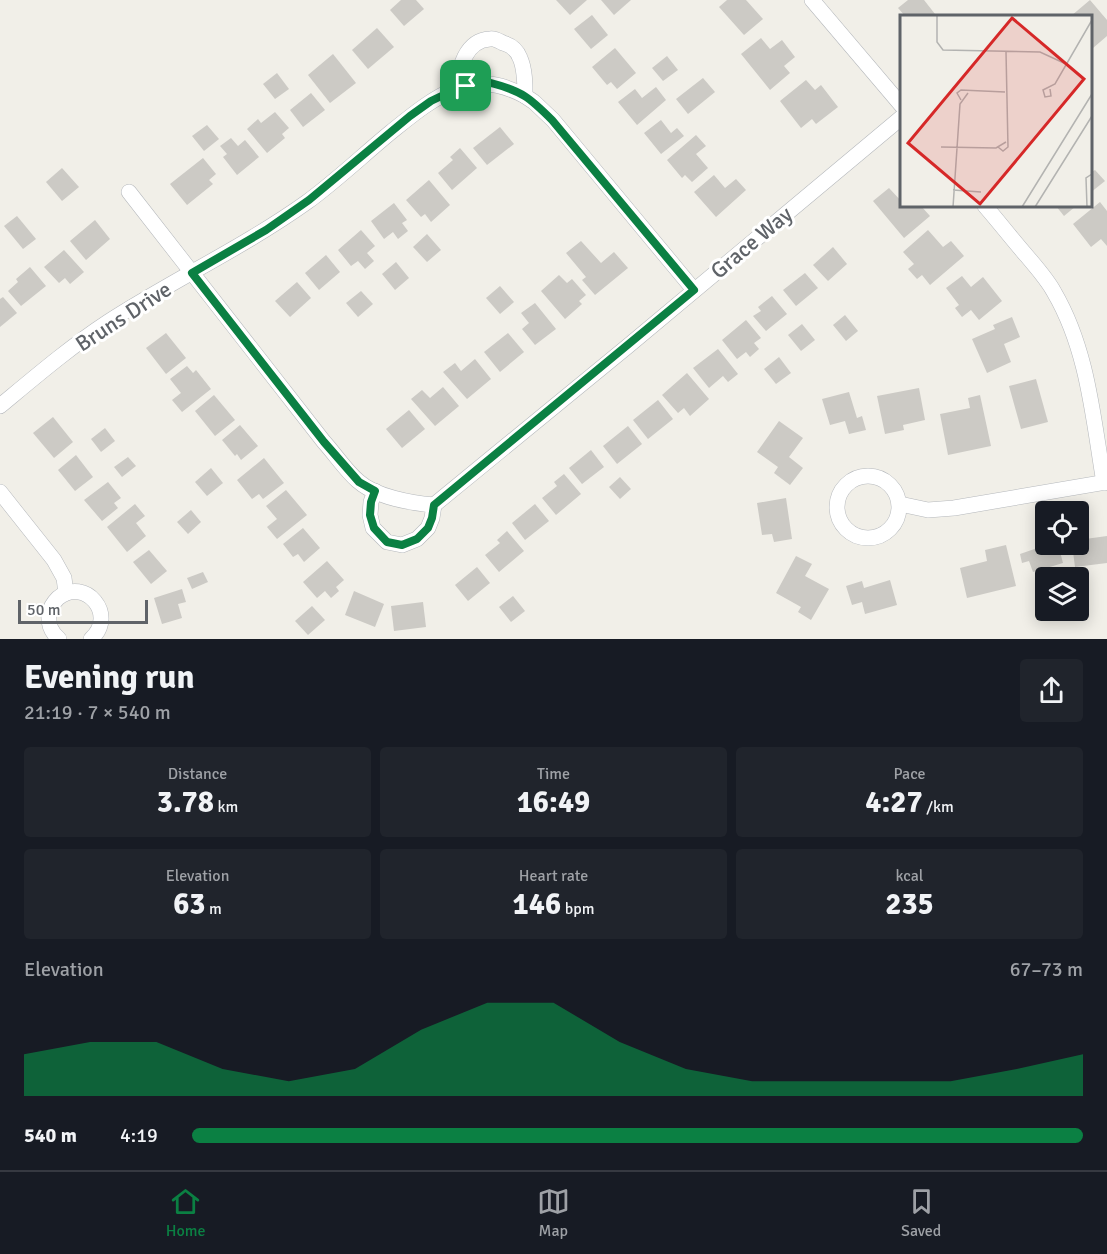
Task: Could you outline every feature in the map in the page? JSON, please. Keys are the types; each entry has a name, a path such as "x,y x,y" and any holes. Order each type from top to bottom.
{"street":[{"path":"812,0 900,104"},
{"path":"456,89 460,67 466,53 477,42 492,38 511,46 520,57 525,81 525,96"},
{"name":"Bruns Drive","path":"0,406 106,323 266,230 300,206 431,101 456,89 478,84 491,83 512,88 534,102 552,120 694,290"},
{"name":"Grace Way","path":"434,505 900,119"},
{"path":"129,192 324,442 359,482 381,494 434,505 428,528 417,539 402,545 387,542 374,528 370,515 375,491"},
{"path":"900,504 928,510 954,508 1106,482 1089,390 1070,323 1048,283 986,207"},
{"path":"869,475 890,484 897,493 900,504 896,523 887,533 869,539 854,536 842,525 837,514 837,501 843,487 854,478 869,475"},
{"path":"0,492 54,560 64,578 66,593"},
{"path":"59,639 51,630 48,621 50,609 55,601 66,593 75,592 87,594 99,608 102,617 100,626 91,639"}],"building":[{"path":"401,0 416,0 424,9 404,26 390,10"},
{"path":"556,0 587,0 570,15"},
{"path":"601,0 631,0 614,15"},
{"path":"727,0 746,0 763,19 744,35 719,7"},
{"path":"908,0 924,0 935,14 904,15 898,8"},
{"path":"1090,0 1107,20 1107,36 1093,48 1092,15 1072,15"},
{"path":"592,15 608,35 591,49 574,29"},
{"path":"377,28 394,47 368,69 352,50"},
{"path":"761,38 770,49 782,40 795,57 784,66 790,73 770,90 741,54"},
{"path":"615,48 636,73 617,89 611,82 607,85 592,67"},
{"path":"333,54 356,83 330,103 308,75"},
{"path":"667,56 678,70 663,81 652,68"},
{"path":"277,73 289,89 275,99 263,84"},
{"path":"703,78 715,92 688,114 676,99"},
{"path":"806,80 815,90 821,85 838,107 816,124 812,119 801,128 780,101"},
{"path":"656,87 666,100 637,125 618,102 635,89 642,98"},
{"path":"311,93 325,110 303,127 290,110"},
{"path":"275,112 289,128 282,134 285,138 267,153 247,129 258,119 261,123"},
{"path":"661,120 671,133 677,128 684,136 661,154 644,133"},
{"path":"207,125 219,139 204,151 192,136"},
{"path":"500,127 514,144 487,165 473,148"},
{"path":"696,135 706,146 696,154 708,168 692,182 685,175 682,178 667,160"},
{"path":"231,138 238,146 245,140 259,157 237,175 223,157 227,154 220,146"},
{"path":"460,148 477,168 452,190 438,173 453,160 450,157"},
{"path":"203,158 216,174 209,180 213,184 187,205 170,184"},
{"path":"62,168 79,187 62,201 46,182"},
{"path":"1095,170 1105,181 1092,191 1092,172"},
{"path":"714,175 725,188 736,179 746,190 716,217 694,192"},
{"path":"429,180 450,205 431,222 425,214 421,217 406,200"},
{"path":"889,188 900,200 900,207 922,207 930,216 904,238 873,201"},
{"path":"1100,202 1107,211 1107,246 1101,239 1091,247 1073,224"},
{"path":"394,203 407,220 402,223 408,231 398,239 393,232 384,239 371,221"},
{"path":"1057,207 1075,207 1064,216"},
{"path":"17,216 36,239 23,249 4,226"},
{"path":"95,220 110,239 86,260 70,241"},
{"path":"361,230 375,246 367,253 374,261 365,269 358,261 351,266 338,250"},
{"path":"928,230 943,247 951,241 964,256 930,285 922,275 917,279 908,269 914,264 903,252"},
{"path":"427,234 441,250 427,262 413,247"},
{"path":"581,241 601,263 614,252 628,268 595,295 582,280 586,277 566,253"},
{"path":"833,247 847,264 828,281 813,265"},
{"path":"64,250 84,272 70,284 65,278 59,283 44,267"},
{"path":"326,255 340,272 319,290 305,273"},
{"path":"396,262 409,278 395,290 382,274"},
{"path":"30,267 46,286 21,306 8,291 18,282 16,279"},
{"path":"805,273 818,288 796,306 783,290"},
{"path":"559,275 567,283 572,279 586,295 579,301 582,304 565,319 541,291"},
{"path":"962,276 971,287 983,277 1002,301 979,320 971,310 962,317 955,308 959,305 946,288"},
{"path":"297,282 311,298 290,317 275,301"},
{"path":"500,286 514,302 500,314 486,298"},
{"path":"361,291 373,304 358,317 346,303"},
{"path":"772,296 787,314 766,331 753,316 761,311 758,307"},
{"path":"3,297 17,313 0,327 0,299"},
{"path":"535,303 556,329 535,345 522,329 529,323 521,313"},
{"path":"845,315 858,331 846,341 833,325"},
{"path":"1012,317 1020,337 1004,344 1011,362 987,373 972,339 995,329 993,325"},
{"path":"746,320 761,338 754,343 759,349 750,357 746,352 737,359 722,340"},
{"path":"802,324 815,340 801,351 788,335"},
{"path":"166,333 186,358 166,374 146,348"},
{"path":"508,333 524,352 500,372 484,352"},
{"path":"718,349 738,374 728,382 723,376 709,388 693,368"},
{"path":"779,357 791,373 776,384 764,369"},
{"path":"475,359 491,379 467,399 443,372 455,363 461,371"},
{"path":"187,366 193,373 196,370 211,389 182,412 172,400 181,393 170,379"},
{"path":"687,373 709,399 690,416 684,408 678,413 662,395"},
{"path":"1036,379 1048,422 1021,429 1009,386"},
{"path":"443,387 459,406 435,426 411,399 422,390 430,398"},
{"path":"919,388 925,420 903,425 904,430 885,434 877,396"},
{"path":"849,392 857,418 862,416 866,430 849,434 845,421 830,425 822,399"},
{"path":"214,395 235,420 215,436 195,411"},
{"path":"980,395 991,446 948,455 940,414 970,408 968,398"},
{"path":"658,400 673,419 648,439 633,420"},
{"path":"409,410 425,429 402,448 386,429"},
{"path":"53,417 73,442 54,458 33,433"},
{"path":"779,421 803,438 789,457 803,468 790,485 774,473 778,467 757,452"},
{"path":"240,425 258,446 241,460 222,440"},
{"path":"628,426 642,444 617,464 603,446"},
{"path":"105,428 115,441 101,452 91,439"},
{"path":"591,450 604,467 582,484 569,468"},
{"path":"76,455 93,477 75,491 58,470"},
{"path":"128,457 136,466 122,477 114,467"},
{"path":"264,458 284,483 263,499 259,494 252,499 237,480"},
{"path":"211,468 223,483 207,496 195,482"},
{"path":"564,474 581,494 556,515 542,498 557,486 554,482"},
{"path":"620,477 631,489 620,499 609,487"},
{"path":"108,482 121,498 114,503 118,508 102,521 84,500"},
{"path":"286,490 307,515 277,539 267,527 277,519 266,506"},
{"path":"786,498 792,539 774,542 772,534 762,535 757,503"},
{"path":"135,504 145,516 136,523 146,536 127,552 107,527"},
{"path":"535,504 549,521 525,540 512,523"},
{"path":"191,510 201,522 188,534 177,522"},
{"path":"303,528 320,548 304,562 298,554 293,557 283,544"},
{"path":"507,531 524,551 499,572 485,555 500,543 497,540"},
{"path":"1107,536 1107,563 1075,567 1073,555 1089,555 1089,538"},
{"path":"1006,545 1016,586 967,598 960,568 987,561 985,550"},
{"path":"1035,549 1035,555 1061,555 1063,563 1050,567 1035,567 1033,572 1029,561 1022,563 1020,554"},
{"path":"149,550 167,571 151,584 133,562"},
{"path":"796,556 812,564 805,576 829,589 811,620 798,612 801,607 776,593"},
{"path":"327,561 344,580 336,587 339,591 331,598 325,591 317,598 303,582"},
{"path":"477,567 490,583 468,601 455,585"},
{"path":"203,572 208,582 192,589 187,578"},
{"path":"890,580 897,605 865,614 862,602 852,605 846,586 862,581 864,588"},
{"path":"182,589 186,602 178,604 182,618 162,624 154,598"},
{"path":"354,591 384,604 375,627 345,615"},
{"path":"513,596 525,611 511,622 499,607"},
{"path":"423,602 426,627 394,631 391,606"},
{"path":"312,606 325,620 308,635 295,621"}],"route":[{"path":"491,83 512,88 534,102 552,120 694,290 434,505 428,528 417,539 402,545 387,542 374,528 370,515 375,491 359,482 324,442 192,273 266,230 309,200 431,101 466,86 491,83"}]}
